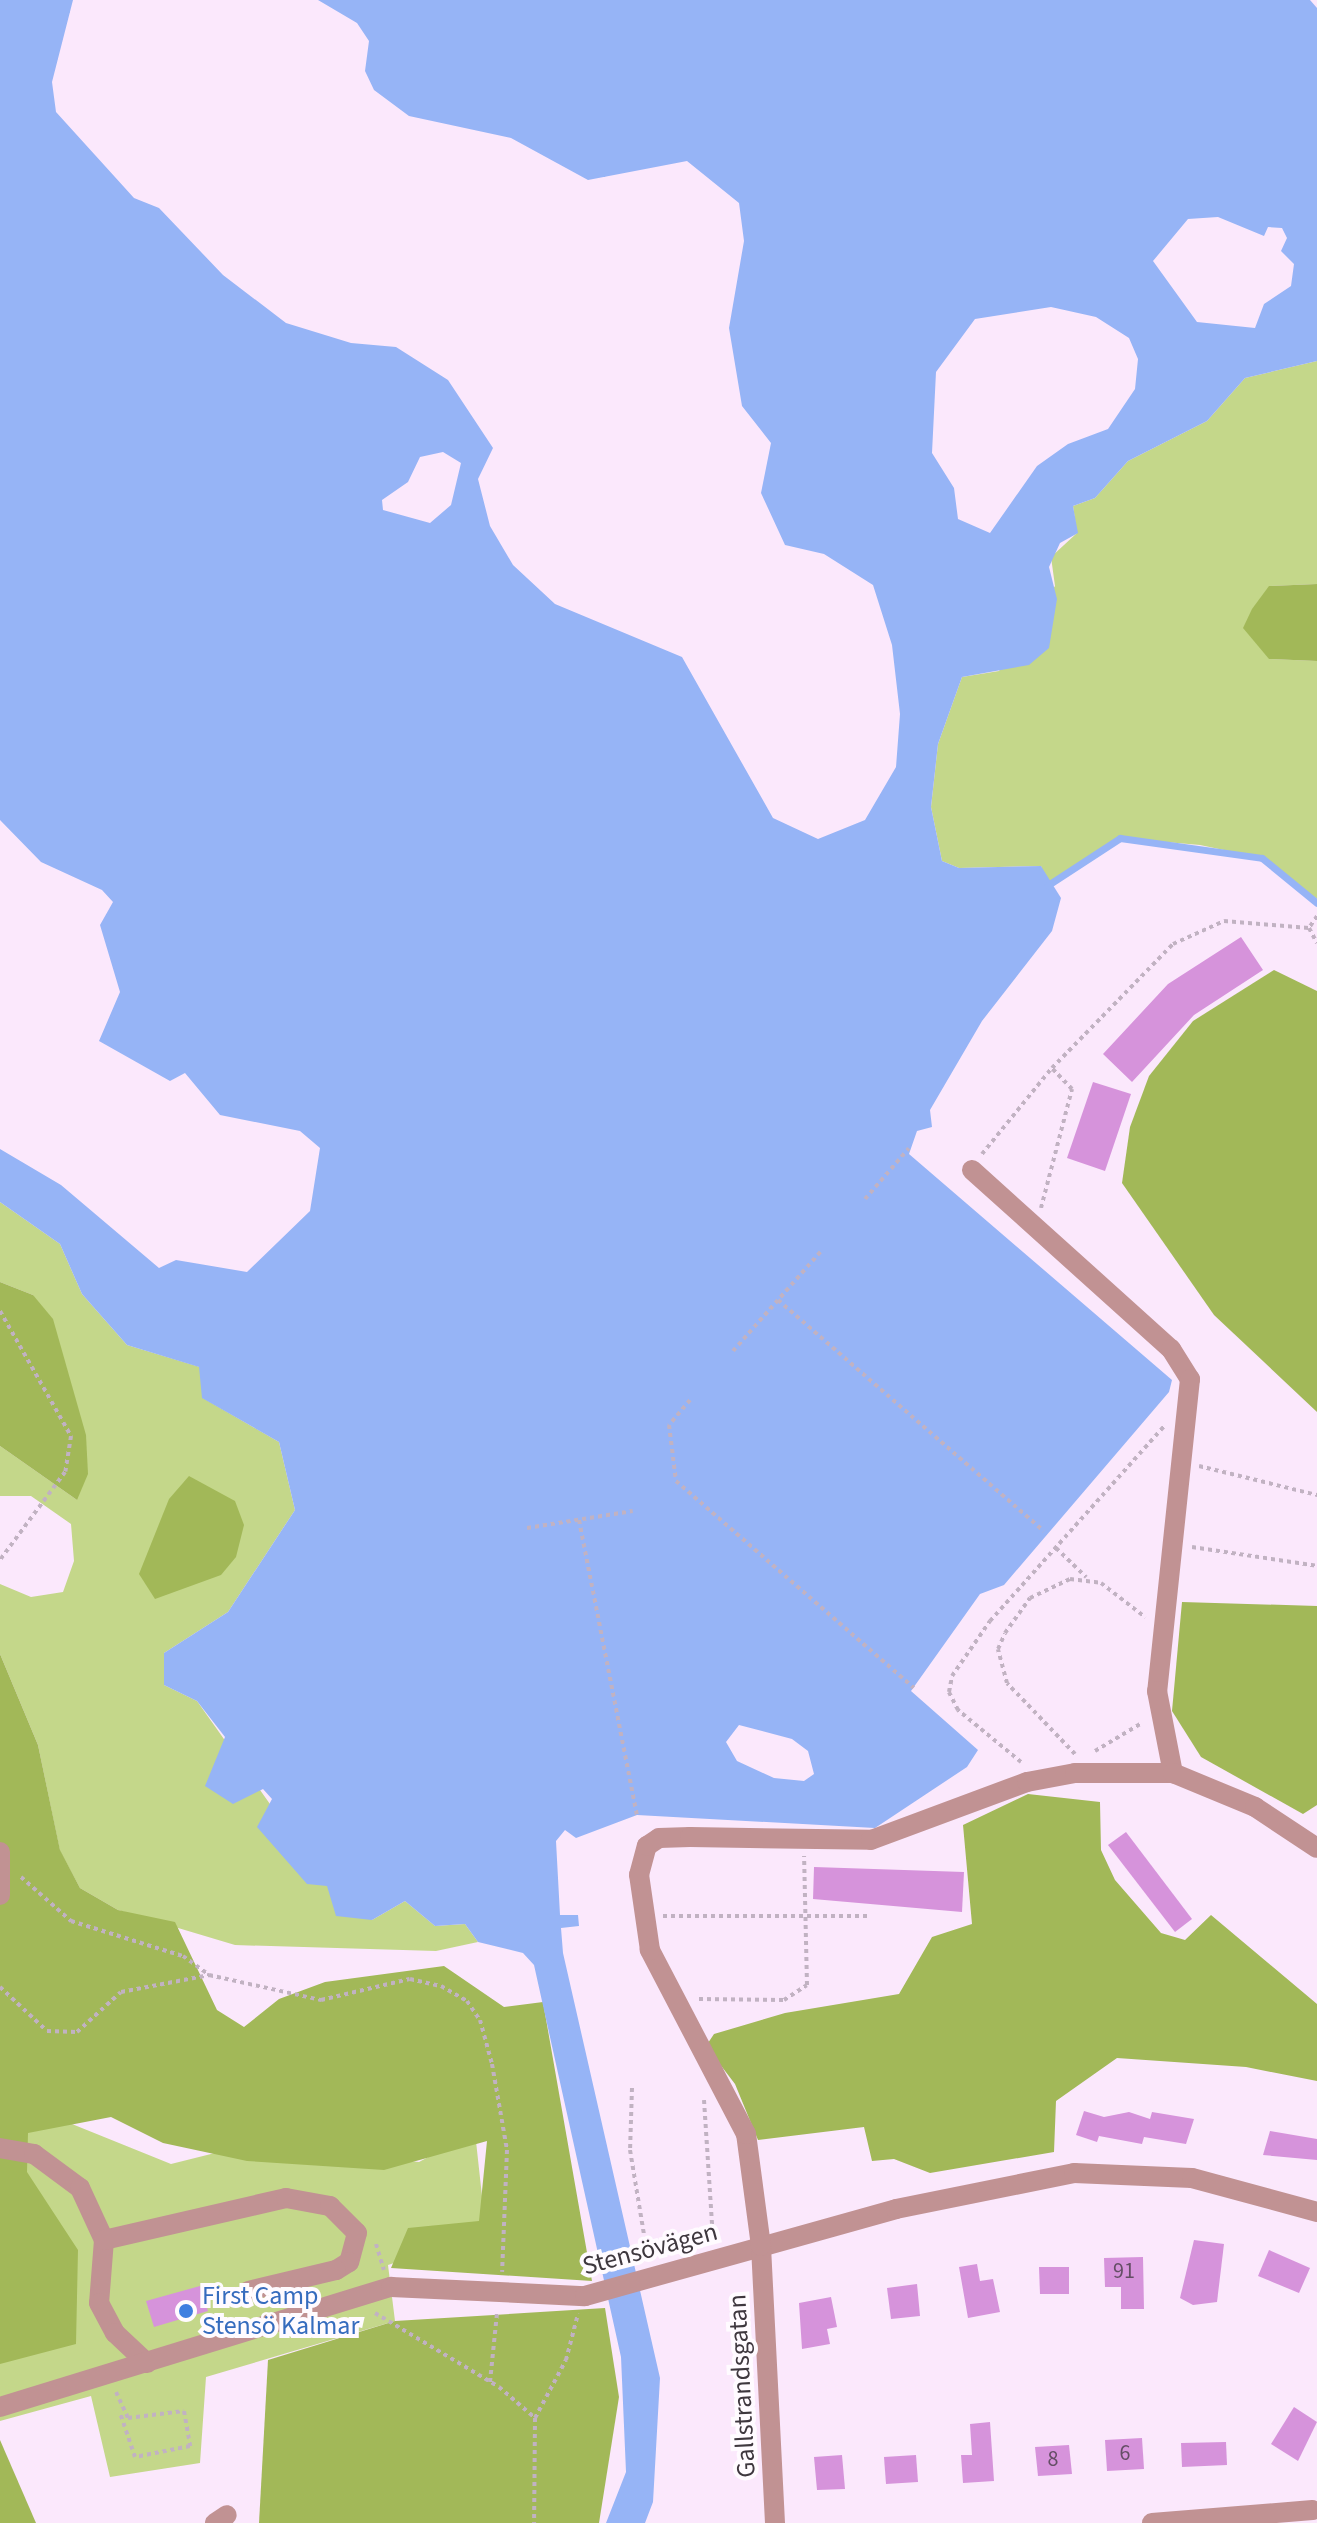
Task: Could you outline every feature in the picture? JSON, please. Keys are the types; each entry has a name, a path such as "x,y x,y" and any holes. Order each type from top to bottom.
{"street":[{"path":"972,1170 1171,1349 1190,1379 1192,1409 1160,1626 1159,1714 1173,1773 1255,1807 1317,1848"},
{"name":"Gallstrandsgatan","path":"775,2523 761,2246 746,2134 677,2013 641,1916 639,1875 647,1846 659,1838 871,1840 981,1794 1075,1773 1173,1773"},
{"path":"0,1854 0,1895"},
{"path":"0,2148 66,2170 104,2240 99,2303 115,2333 147,2363"},
{"name":"Stensövägen","path":"8,2406 391,2287 585,2296 761,2246 1074,2173 1192,2178 1317,2212"},
{"path":"104,2240 286,2198 330,2206 365,2232 349,2262 336,2270 248,2291"},
{"path":"0,2387 8,2406"},
{"path":"1152,2523 1315,2511"}],"path":[{"path":"1309,928 1317,916"},
{"path":"972,1170 1052,1068 1146,967 1199,929 1224,921 1309,928"},
{"path":"1309,928 1317,943"},
{"path":"1030,1222 1048,1199 1072,1089 1052,1068"},
{"path":"865,1199 909,1148"},
{"path":"733,1351 822,1250"},
{"path":"778,1300 1044,1531"},
{"path":"0,1311 71,1436 65,1472 0,1560"},
{"path":"690,1400 669,1425 676,1481 914,1688"},
{"path":"1032,1770 958,1710 950,1683 990,1621 1055,1547 1156,1433 1182,1408 1192,1409"},
{"path":"1182,1462 1316,1495 1317,1488"},
{"path":"527,1528 633,1511"},
{"path":"579,1520 637,1815"},
{"path":"1170,1544 1317,1566"},
{"path":"1055,1547 1086,1577 1160,1626"},
{"path":"1082,1761 1007,1683 998,1649 1030,1598 1086,1577"},
{"path":"1071,1763 1082,1761 1159,1714"},
{"path":"677,2013 711,1996 784,2000 800,1993 811,1974 803,1840"},
{"path":"0,1854 71,1921 183,1956 209,1975"},
{"path":"641,1916 867,1916"},
{"path":"0,1987 47,2031 77,2032 121,1992 209,1975 321,2000 410,1979 467,2001 480,2020 507,2150 499,2293 490,2382"},
{"path":"632,2088 630,2150 651,2277"},
{"path":"703,2093 715,2258"},
{"path":"365,2232 391,2287"},
{"path":"534,2523 535,2418 566,2360 585,2296"},
{"path":"350,2298 490,2382 535,2418"},
{"path":"112,2374 120,2413 135,2457 190,2446 184,2411 157,2419 120,2413"}],"green space":[{"path":"1317,361 1317,584 1269,586 1269,659 1317,661 1317,899 1262,858 1200,845 1120,838 1048,885 1041,866 959,868 942,861 931,807 938,744 962,677 999,671 1055,586 1051,557 1077,533 1073,506 1095,498 1128,461 1207,421 1245,378"},
{"path":"1317,584 1317,661 1269,659 1243,628 1252,609 1269,586"},
{"path":"1274,970 1317,991 1317,1412 1214,1315 1122,1183 1130,1127 1149,1076 1193,1021"},
{"path":"0,1202 60,1244 82,1294 127,1345 200,1367 203,1398 279,1442 295,1510 228,1612 164,1653 164,1685 197,1701 328,1886 372,1920 405,1901 435,1926 465,1924 478,1942 436,1951 235,1945 118,1910 80,1888 60,1851 38,1745 0,1654 0,1584 31,1597 63,1592 74,1561 71,1524 31,1496 0,1496 0,1446 77,1500 33,1295 0,1282"},
{"path":"0,1282 33,1295 53,1319 86,1435 88,1474 77,1500 0,1446"},
{"path":"189,1476 235,1501 244,1525 236,1557 221,1575 155,1599 139,1574 169,1499"},
{"path":"1182,1602 1317,1606 1317,1805 1303,1814 1201,1757 1172,1711"},
{"path":"0,1654 38,1745 60,1850 80,1888 118,1910 175,1922 217,2010 244,2027 279,1999 325,1982 444,1966 504,2007 543,2002 592,2281 391,2268 408,2228 479,2221 487,2141 384,2170 247,2161 163,2143 111,2117 28,2133 27,2172 78,2250 76,2344 0,2364"},
{"path":"1028,1794 1100,1802 1101,1850 1115,1880 1161,1933 1185,1940 1211,1915 1317,2004 1317,2081 1246,2067 1117,2058 1056,2101 1054,2152 930,2173 894,2159 872,2161 864,2127 758,2140 735,2084 706,2046 714,2034 785,2013 899,1994 932,1937 972,1924 963,1825"},
{"path":"67,2122 171,2164 243,2146 419,2162 475,2132 486,2233 388,2265 395,2321 206,2377 200,2463 110,2477 91,2396 0,2421 0,2125"},
{"path":"605,2308 619,2397 599,2523 259,2523 268,2360 395,2321"},
{"path":"0,2440 36,2523 0,2523"}],"water":[{"path":"0,0 73,0 52,82 56,112 134,198 159,208 223,275 286,323 351,343 396,347 448,380 493,448 478,479 490,526 513,565 555,604 682,657 773,818 818,839 865,820 896,767 900,714 892,645 873,585 824,554 785,545 761,493 771,443 742,406 729,328 744,241 739,203 687,161 588,180 511,138 409,116 374,90 365,71 369,41 357,23 318,0 1310,0 1317,8 1317,361 1245,378 1207,421 1128,461 1095,498 1073,506 1078,533 1060,543 1049,567 1057,599 1049,648 1029,665 962,677 938,744 931,807 942,861 959,868 1041,866 1061,898 1052,931 982,1021 930,1110 932,1127 917,1131 909,1154 1172,1380 1169,1392 1004,1585 980,1594 911,1691 978,1750 967,1767 875,1828 637,1815 576,1838 565,1830 556,1841 560,1915 578,1915 579,1926 561,1928 563,1953 660,2378 653,2502 645,2523 606,2523 626,2472 621,2357 534,1965 523,1953 478,1942 465,1924 435,1926 405,1901 372,1920 336,1916 327,1886 307,1884 257,1827 272,1799 263,1789 233,1804 205,1786 225,1737 197,1701 164,1685 164,1653 228,1612 295,1510 279,1442 202,1398 199,1367 127,1345 82,1294 60,1244 0,1202 0,1149 61,1185 159,1268 176,1260 247,1272 310,1211 320,1148 300,1131 220,1115 185,1073 170,1081 99,1041 120,992 100,925 113,902 102,890 41,862 0,820","holes":["1218,217 1264,236 1268,227 1282,228 1287,238 1281,251 1294,264 1291,286 1264,304 1255,328 1197,322 1153,261 1188,219","1051,307 1096,317 1129,338 1138,359 1135,389 1108,429 1068,444 1037,466 990,533 958,519 954,488 932,453 936,372 975,319","443,452 461,463 451,505 430,523 383,510 382,500 408,482 420,457","739,1725 792,1739 808,1751 814,1774 804,1781 774,1778 737,1761 726,1742"]}],"building":[{"path":"1241,937 1263,970 1194,1015 1132,1082 1103,1054 1168,984"},
{"path":"1093,1082 1131,1094 1105,1171 1067,1158"},
{"path":"1126,1832 1192,1919 1175,1932 1108,1845"},
{"path":"814,1867 964,1872 962,1912 813,1899"},
{"path":"1084,2111 1104,2117 1129,2112 1150,2119 1152,2112 1194,2119 1186,2144 1144,2137 1142,2144 1099,2136 1097,2142 1076,2135"},
{"path":"1270,2131 1317,2139 1317,2160 1263,2155"},
{"path":"1194,2240 1224,2244 1217,2302 1193,2305 1180,2298"},
{"path":"1269,2250 1310,2268 1299,2293 1258,2276"},
{"path":"1143,2257 1144,2309 1121,2309 1121,2287 1105,2287 1104,2258"},
{"path":"977,2264 980,2281 993,2279 1000,2312 968,2318 959,2267"},
{"path":"1039,2267 1069,2267 1069,2294 1040,2294"},
{"path":"917,2284 920,2316 891,2319 887,2288"},
{"path":"200,2286 208,2311 154,2327 146,2301"},
{"path":"831,2297 837,2327 827,2329 830,2344 802,2349 799,2303"},
{"path":"1294,2407 1317,2422 1298,2461 1271,2444"},
{"path":"990,2422 994,2481 963,2483 961,2455 972,2455 970,2424"},
{"path":"1142,2438 1144,2469 1107,2471 1105,2440"},
{"path":"1226,2442 1227,2465 1182,2467 1181,2443"},
{"path":"1069,2445 1072,2474 1038,2476 1035,2447"},
{"path":"842,2455 845,2489 817,2490 814,2457"},
{"path":"916,2455 918,2482 886,2484 884,2457"}],"waterway":[{"path":"1048,885 1120,838 1262,858 1317,903"}],"place":[{"name":"First Camp Stensö Kalmar","path":"186,2311"}]}
